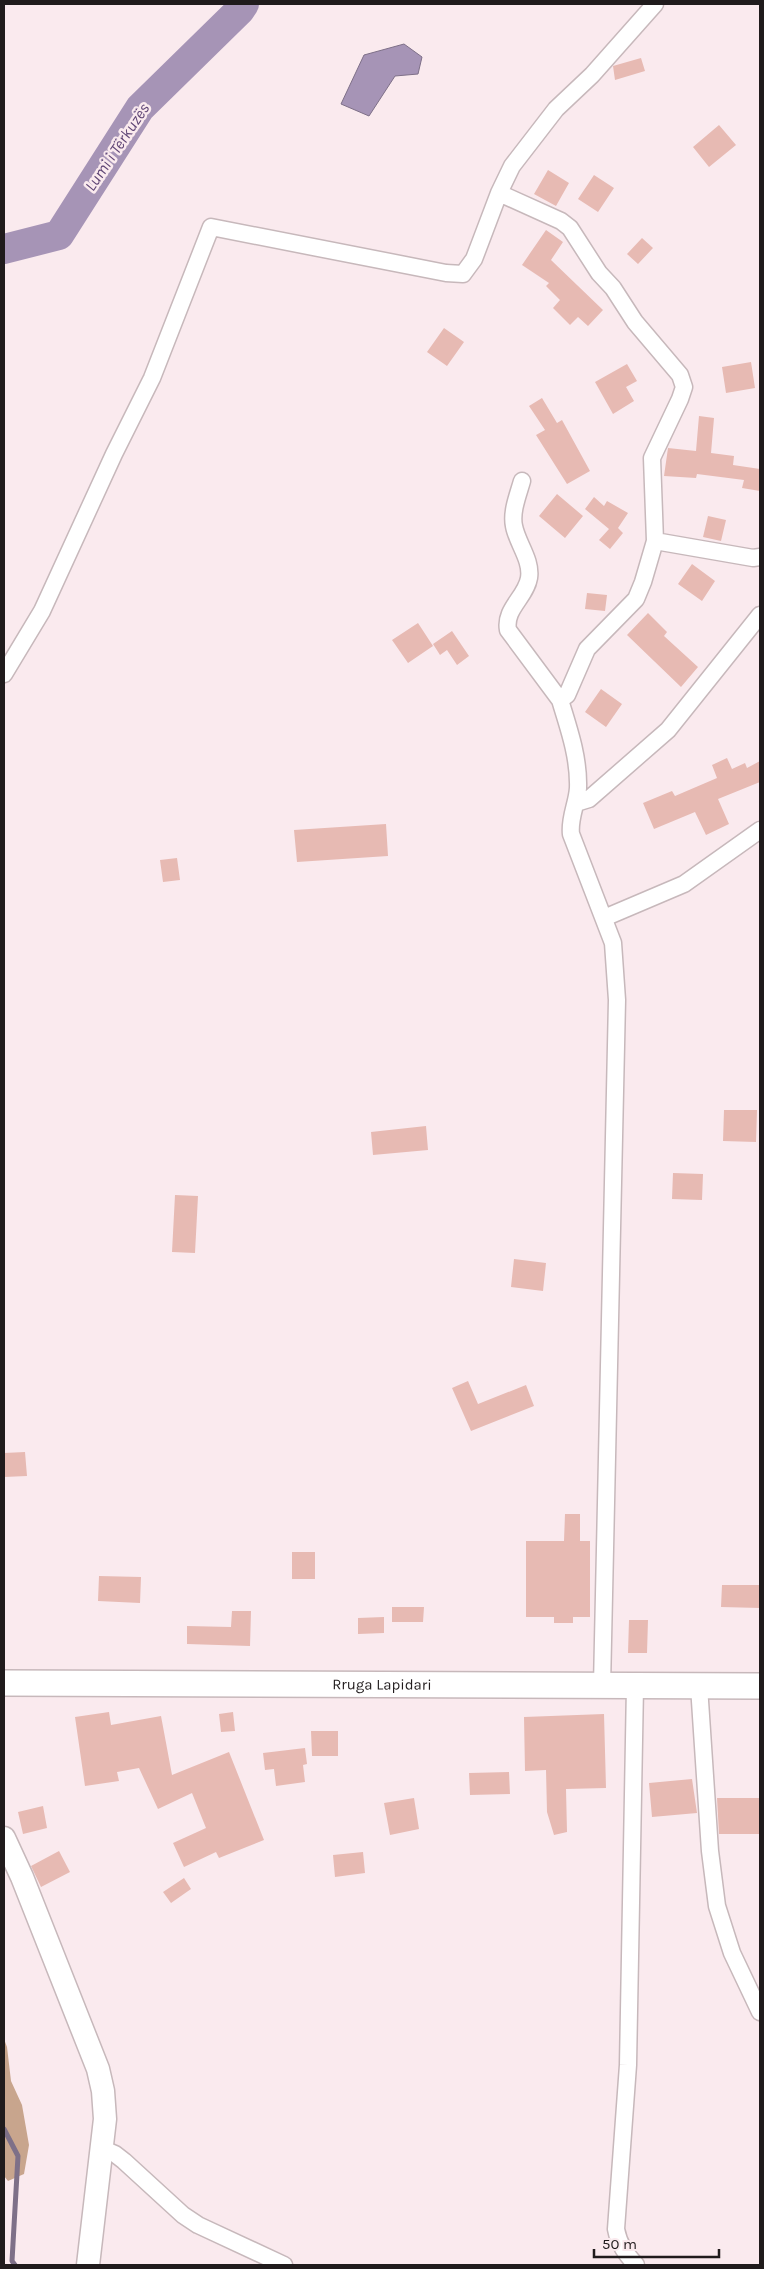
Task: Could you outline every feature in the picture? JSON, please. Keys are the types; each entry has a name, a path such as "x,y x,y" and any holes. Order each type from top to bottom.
{"main road":[{"name":"Rruga Lapidari","path":"4,1683 760,1686"}],"street":[{"path":"4,674 42,611 114,454 152,378 211,227 446,274 463,274 474,260 499,193 512,166 556,109 592,75 655,4"},
{"path":"499,193 561,221 570,228 599,273 613,288 635,322 680,375 684,387 680,400 652,458 655,541 636,600 587,649 567,695 560,700"},
{"path":"522,481 514,512 514,526 529,567 529,579 511,611 507,622 508,630 560,700 572,738 577,772 576,803 570,824 571,834 613,943 617,1000 602,1686"},
{"path":"655,541 753,558 760,557"},
{"path":"576,803 589,799 668,730 760,615"},
{"path":"604,918 684,884 760,830"},
{"path":"635,1686 628,2065 616,2229 618,2241 636,2265"},
{"path":"699,1686 710,1851 717,1906 732,1953 760,2012"},
{"path":"4,1838 22,1877 98,2069 105,2106 88,2265"},
{"path":"101,2148 115,2154 124,2161 183,2215 198,2225 284,2265"}],"shaded area":[{"path":"404,44 422,57 418,74 395,76 369,116 341,104 364,55"},
{"path":"4,2039 7,2047 11,2081 22,2105 29,2145 24,2174 8,2181 4,2176"}],"building":[{"path":"641,58 645,71 615,80 613,66"},
{"path":"719,125 736,145 709,167 693,147"},
{"path":"548,170 569,183 556,206 534,194"},
{"path":"594,175 614,188 598,212 578,199"},
{"path":"546,230 563,242 551,260 603,310 588,326 578,317 570,325 553,308 560,300 546,286 549,283 522,265"},
{"path":"642,238 653,248 638,264 627,254"},
{"path":"444,328 464,342 447,366 427,352"},
{"path":"751,362 755,388 726,393 722,367"},
{"path":"627,364 637,381 626,387 634,401 613,414 595,382"},
{"path":"542,398 557,423 562,420 590,471 567,484 536,435 545,430 529,406"},
{"path":"699,416 714,418 711,453 734,456 733,465 760,469 760,491 742,488 744,480 697,474 696,478 664,476 668,448 696,451"},
{"path":"557,494 583,516 565,538 539,516"},
{"path":"594,497 604,506 607,501 628,513 618,528 623,533 610,549 599,540 609,529 585,509"},
{"path":"708,516 726,520 721,541 703,537"},
{"path":"692,564 715,581 702,601 678,584"},
{"path":"587,593 607,595 605,611 585,609"},
{"path":"648,613 667,632 664,636 698,667 681,687 627,635"},
{"path":"418,623 433,646 408,663 392,640"},
{"path":"452,631 469,656 457,665 447,650 440,655 433,644"},
{"path":"601,689 622,704 606,727 585,712"},
{"path":"727,758 732,769 745,763 747,768 760,761 760,782 718,799 729,824 706,835 695,812 654,829 643,803 672,791 675,796 717,778 712,765"},
{"path":"386,824 388,856 297,862 294,830"},
{"path":"177,858 180,880 163,882 160,860"},
{"path":"724,1110 757,1110 756,1142 723,1141"},
{"path":"426,1126 428,1150 373,1155 371,1132"},
{"path":"673,1173 703,1174 702,1200 672,1199"},
{"path":"175,1195 198,1196 195,1253 172,1252"},
{"path":"514,1259 546,1263 543,1291 511,1287"},
{"path":"468,1381 478,1404 526,1385 534,1406 471,1431 452,1388"},
{"path":"25,1452 27,1476 4,1477 4,1453"},
{"path":"565,1514 580,1514 580,1541 590,1541 590,1617 573,1617 573,1623 554,1623 554,1617 526,1617 526,1541 564,1541"},
{"path":"292,1552 315,1552 315,1579 292,1579"},
{"path":"99,1576 141,1577 140,1603 98,1601"},
{"path":"722,1585 760,1585 760,1608 721,1607"},
{"path":"392,1607 424,1607 423,1622 392,1622"},
{"path":"232,1611 251,1611 250,1646 187,1644 187,1626 231,1627"},
{"path":"384,1617 384,1633 358,1634 358,1618"},
{"path":"629,1620 648,1620 647,1653 628,1653"},
{"path":"109,1712 111,1725 161,1716 172,1775 229,1752 264,1840 219,1858 216,1852 184,1867 173,1843 206,1828 192,1793 158,1809 139,1768 117,1772 119,1781 85,1786 75,1717"},
{"path":"233,1712 235,1731 221,1732 219,1714"},
{"path":"604,1714 606,1788 566,1789 567,1832 554,1835 547,1812 546,1770 525,1771 524,1717"},
{"path":"311,1731 338,1731 338,1756 312,1756"},
{"path":"305,1748 307,1764 303,1765 305,1782 276,1786 274,1769 265,1770 263,1753"},
{"path":"509,1772 510,1794 470,1795 469,1773"},
{"path":"692,1779 697,1813 652,1817 649,1783"},
{"path":"414,1798 419,1829 390,1835 384,1803"},
{"path":"717,1798 760,1798 760,1834 719,1834"},
{"path":"43,1806 47,1828 23,1834 18,1812"},
{"path":"59,1851 70,1872 41,1887 31,1866"},
{"path":"363,1852 365,1873 335,1877 333,1855"},
{"path":"184,1878 191,1889 171,1903 163,1892"}],"waterway":[{"name":"Lumi i Tërkuzës","path":"4,249 59,235 140,108 244,4"},
{"path":"4,2129 18,2156 12,2261 15,2265"}]}
